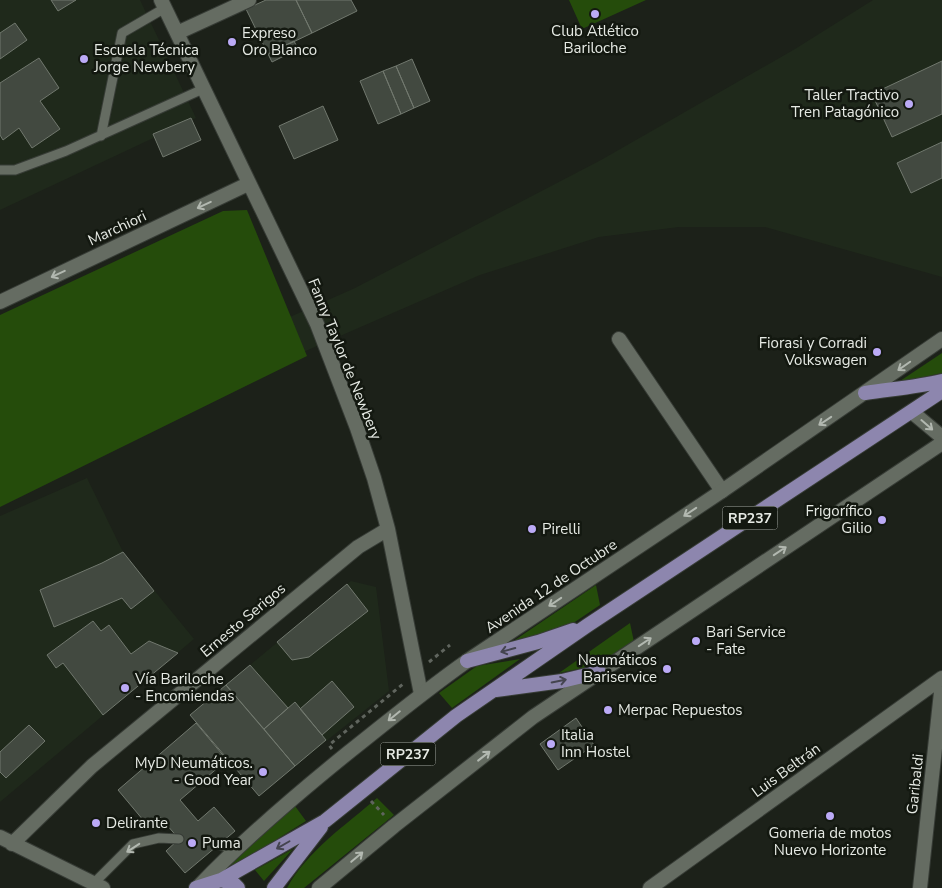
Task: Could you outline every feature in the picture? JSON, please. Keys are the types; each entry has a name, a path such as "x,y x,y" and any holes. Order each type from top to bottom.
{"main road":[{"path":"865,393 922,386 942,381"},
{"name":"RP237","path":"198,887 221,880 325,820 456,716 588,625 942,391"},
{"path":"467,661 538,642 588,625"},
{"path":"493,691 562,681 599,672"},
{"name":"RP237","path":"274,888 325,820"},
{"path":"221,880 234,884 238,888"}],"street":[{"path":"177,33 248,0"},
{"name":"Fanny Taylor de Newbery","path":"163,4 317,324 358,428 388,529 421,694"},
{"name":"Marchiori","path":"0,302 248,184"},
{"path":"619,339 722,491"},
{"name":"Avenida 12 de Octubre","path":"198,887 235,849 281,808 421,694 942,340"},
{"path":"912,412 942,438"},
{"path":"319,888 394,826 533,717 942,443"},
{"name":"Ernesto Serigos","path":"6,840 92,766 358,547 388,529"},
{"name":"Luis Beltrán","path":"650,888 942,678"},
{"name":"Garibaldi","path":"920,888 942,683"},
{"path":"6,840 98,886"}],"lane":[{"path":"101,136 122,33 163,4"},
{"path":"0,170 15,170 66,151 203,89"},
{"path":"98,886 133,844 159,838 179,839"},
{"path":"218,845 235,849"}],"shaded area":[{"name":"Escuela Técnica Jorge Newbery","path":"0,0 140,0 196,118 0,210"},
{"path":"873,0 942,0 942,277 765,227 679,227 599,237 480,275 0,484 0,446 355,288 601,160 795,49"},
{"path":"87,478 123,552 194,639 0,802 0,516"},
{"path":"351,581 376,587 389,691 295,766 226,685"}],"green space":[{"name":"Club Atlético Bariloche","path":"569,0 646,0 582,29"},
{"path":"247,210 307,356 0,507 0,315 223,211"},
{"path":"942,353 942,373 897,383"},
{"path":"596,585 600,605 563,630 506,646"},
{"path":"630,623 634,642 602,664 559,673"},
{"path":"520,659 452,708 439,693 477,666"},
{"path":"377,798 394,815 304,888 287,888 295,875 316,850"},
{"path":"295,806 306,821 236,865 231,865 232,862"},
{"path":"293,849 264,881 255,870"}],"building":[{"path":"51,0 76,0 58,11"},
{"path":"266,0 296,0 312,33 268,54 246,9"},
{"path":"296,0 351,0 357,11 312,33"},
{"path":"15,23 27,40 0,59 0,33"},
{"path":"294,41 298,49 272,62 268,54"},
{"path":"39,58 59,88 40,101 60,129 32,148 19,128 3,140 0,135 0,83"},
{"path":"412,59 430,101 414,108 396,66"},
{"name":"Taller Tractivo Tren Patagónico","path":"942,61 942,114 892,137 872,94"},
{"path":"396,66 414,108 401,114 383,71"},
{"path":"383,71 401,114 378,124 360,81"},
{"path":"323,106 338,140 294,159 279,126"},
{"path":"191,118 201,140 163,157 153,134"},
{"path":"942,142 942,178 911,193 897,163"},
{"path":"123,552 154,591 131,609 122,598 54,627 40,590"},
{"path":"347,584 368,611 309,657 292,660 277,642"},
{"path":"93,621 101,631 109,625 131,654 149,641 178,653 103,715 63,663 56,668 47,655"},
{"path":"250,665 288,708 264,729 226,685"},
{"path":"332,681 354,707 322,735 300,709"},
{"path":"226,685 295,766 259,796 190,715"},
{"path":"295,702 326,740 295,766 264,729"},
{"path":"576,718 594,745 558,770 540,744"},
{"path":"196,723 227,760 180,800 198,821 214,807 235,831 185,873 166,851 179,839 160,817 149,827 118,790"},
{"path":"29,725 45,741 6,778 0,772 0,752"}],"place":[{"name":"Club Atlético Bariloche","path":"595,14"},
{"name":"Expreso Oro Blanco","path":"232,42"},
{"name":"Escuela Técnica Jorge Newbery","path":"84,59"},
{"name":"Taller Tractivo Tren Patagónico","path":"909,104"},
{"name":"Fiorasi y Corradi Volkswagen","path":"877,352"},
{"name":"Frigorífico Gilio","path":"882,520"},
{"name":"Pirelli","path":"532,529"},
{"name":"Bari Service - Fate","path":"696,641"},
{"name":"Neumáticos Bariservice","path":"667,669"},
{"name":"Vía Bariloche - Encomiendas","path":"125,688"},
{"name":"Merpac Repuestos","path":"608,710"},
{"name":"Italia Inn Hostel","path":"551,744"},
{"name":"MyD Neumáticos. - Good Year","path":"263,772"},
{"name":"Gomeria de motos Nuevo Horizonte","path":"830,816"},
{"name":"Delirante","path":"96,823"},
{"name":"Puma","path":"192,843"}]}
